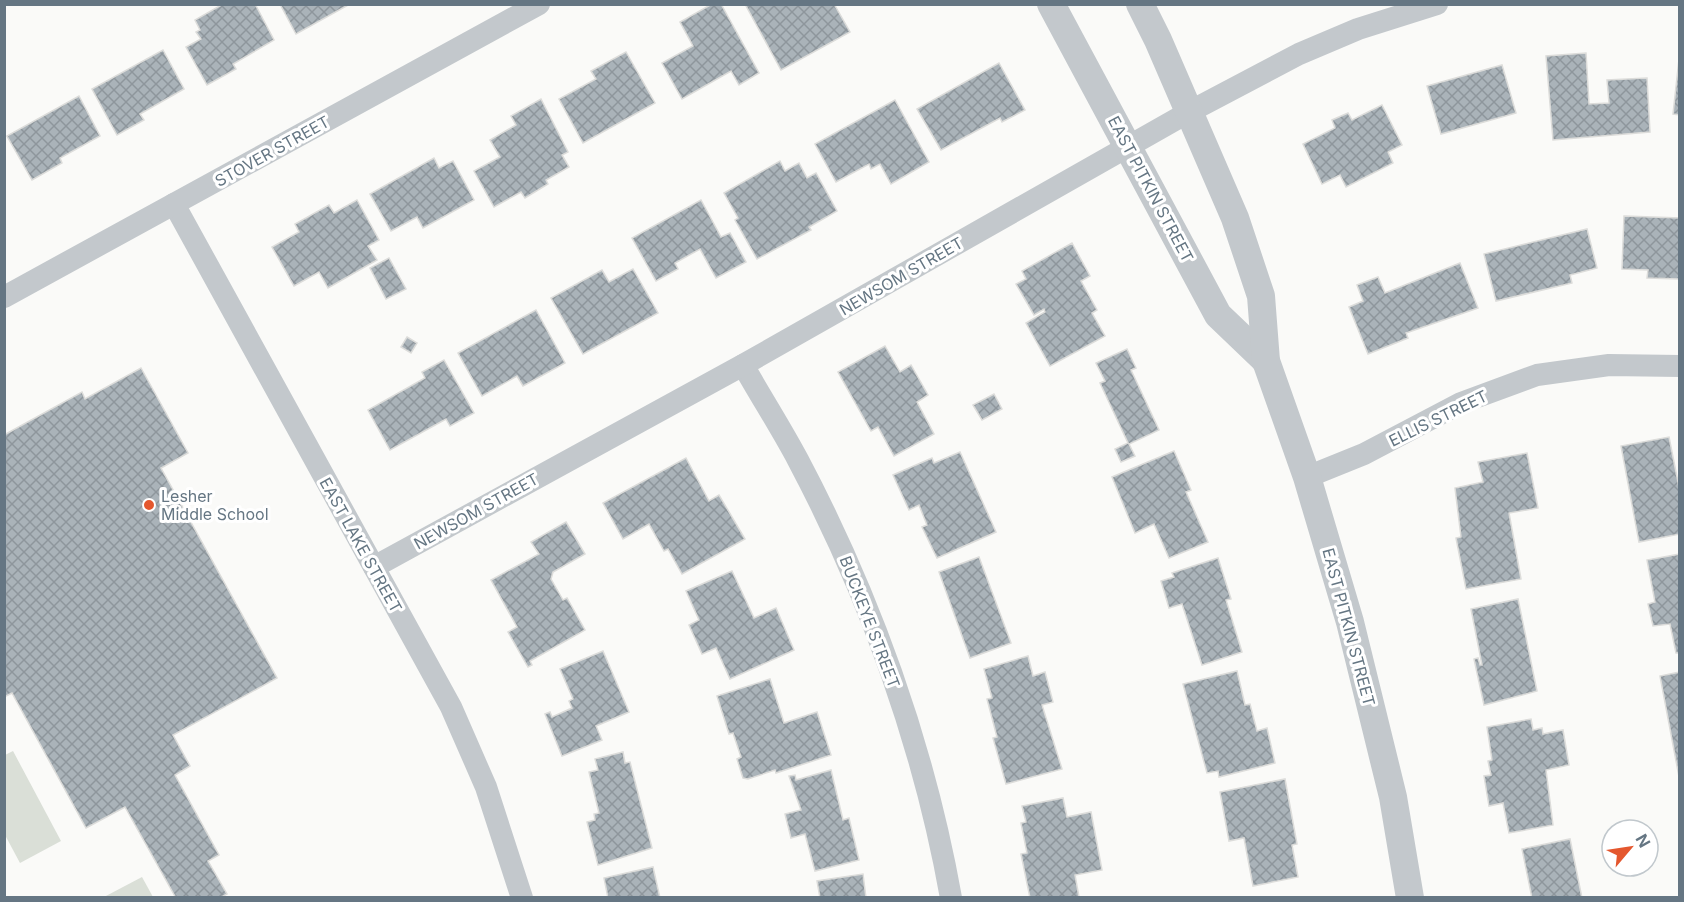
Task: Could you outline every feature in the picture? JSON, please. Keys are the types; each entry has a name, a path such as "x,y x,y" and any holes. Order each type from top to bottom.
{"street":[{"name":"STOVER STREET","path":"4,297 539,4"},
{"name":"EAST PITKIN STREET","path":"1051,4 1218,315 1266,361"},
{"name":"EAST PITKIN STREET","path":"1140,4 1234,218 1261,296 1266,361 1307,477 1350,622 1393,797 1410,897"},
{"name":"NEWSOM STREET","path":"374,567 743,365 1189,112 1299,54 1358,29 1437,4"},
{"name":"EAST LAKE STREET","path":"174,204 451,707 486,787 522,897"},
{"name":"BUCKEYE STREET","path":"743,365 798,460 845,558 886,660 920,763 951,897"},
{"name":"ELLIS STREET","path":"1307,477 1364,454 1461,403 1537,375 1609,365 1680,366"}],"shaded area":[{"path":"13,751 61,841 20,863 5,835 5,755"},
{"path":"142,877 153,897 104,897"}],"building":[{"path":"223,4 255,4 274,40 233,64 236,69 207,85 186,47 201,39 196,32 200,30 195,20"},
{"path":"280,4 350,4 296,34"},
{"path":"712,4 721,4 759,73 739,85 731,71 682,99 662,63 693,46 680,22"},
{"path":"745,4 834,4 850,32 781,70"},
{"path":"163,50 184,89 140,114 144,120 117,135 92,89"},
{"path":"1680,50 1680,115 1673,114"},
{"path":"626,52 655,103 583,143 559,99 596,79 591,71"},
{"path":"1586,53 1589,104 1609,103 1607,80 1647,78 1650,132 1553,140 1546,56"},
{"path":"999,63 1025,110 1002,122 1000,118 941,150 917,109"},
{"path":"1502,65 1516,113 1441,134 1427,86"},
{"path":"79,96 100,136 60,158 62,163 32,180 7,136"},
{"path":"541,99 568,152 562,155 569,167 546,180 548,184 525,198 521,192 494,207 474,171 500,157 490,140 516,125 511,116"},
{"path":"895,100 929,162 891,184 880,164 871,169 869,164 836,182 815,144"},
{"path":"1382,105 1402,145 1388,152 1393,163 1346,187 1340,175 1322,184 1303,144 1335,128 1332,120 1348,113 1352,120"},
{"path":"434,158 439,168 453,161 474,200 423,228 417,217 391,231 370,194"},
{"path":"780,161 785,171 799,163 807,178 816,173 837,211 809,227 811,230 757,259 735,220 738,218 724,193"},
{"path":"357,200 379,240 368,246 377,260 328,288 319,272 294,286 272,247 299,232 295,224 329,205 334,213"},
{"path":"701,200 721,237 730,233 746,262 716,278 700,249 675,263 678,269 656,281 632,238"},
{"path":"1624,216 1680,218 1680,279 1647,278 1648,270 1622,269"},
{"path":"1587,229 1597,268 1570,275 1572,283 1496,301 1484,254"},
{"path":"1072,243 1090,276 1081,281 1097,310 1092,313 1105,336 1050,366 1026,323 1045,312 1044,309 1034,315 1016,284 1026,279 1022,271"},
{"path":"389,258 406,289 386,299 370,268"},
{"path":"1460,263 1478,308 1406,333 1408,338 1368,354 1349,307 1363,301 1357,285 1378,277 1385,293"},
{"path":"633,269 658,313 583,354 551,298 602,270 609,282"},
{"path":"536,310 565,363 523,386 517,376 482,396 458,353"},
{"path":"407,337 417,343 411,353 401,347"},
{"path":"885,346 900,372 911,365 928,395 917,402 934,434 894,456 878,427 871,431 838,372"},
{"path":"1127,349 1136,368 1131,370 1159,430 1129,444 1135,456 1121,462 1115,449 1128,443 1100,383 1105,381 1096,363"},
{"path":"444,360 474,413 450,426 446,419 390,450 368,410 425,378 422,372"},
{"path":"141,368 188,453 161,468 277,678 173,735 190,766 175,775 219,855 208,861 227,894 220,898 176,898 125,807 86,828 12,693 4,697 4,435 82,392 85,399"},
{"path":"994,394 1002,409 982,420 973,405"},
{"path":"1669,437 1680,492 1680,534 1639,542 1621,446"},
{"path":"1174,451 1191,490 1186,492 1208,542 1169,558 1154,524 1135,533 1112,477"},
{"path":"960,452 996,532 937,558 922,527 927,525 919,505 909,510 893,475 932,458 934,463"},
{"path":"1527,453 1538,508 1509,513 1521,579 1466,589 1456,538 1461,537 1455,488 1483,482 1478,462"},
{"path":"686,458 709,501 719,495 745,539 682,574 668,549 664,551 649,524 623,539 603,503"},
{"path":"566,522 585,554 553,572 551,579 563,600 567,598 585,630 530,661 532,665 528,667 508,632 517,627 491,580 539,554 531,542"},
{"path":"1680,554 1680,653 1676,653 1670,624 1653,626 1648,604 1655,602 1647,560"},
{"path":"979,557 1011,643 970,658 939,572"},
{"path":"1218,558 1231,599 1226,600 1242,652 1202,665 1182,604 1169,608 1161,581 1174,577 1172,573"},
{"path":"732,571 754,618 776,608 794,650 730,679 716,648 702,654 689,625 699,620 686,591"},
{"path":"1518,599 1537,691 1484,705 1474,659 1478,658 1482,665 1471,609"},
{"path":"603,651 629,712 596,726 602,740 562,756 545,714 550,712 552,717 572,708 569,701 573,699 560,669"},
{"path":"1028,656 1033,676 1045,672 1053,702 1042,705 1062,769 1006,784 993,738 997,737 987,699 992,698 984,669"},
{"path":"1237,671 1245,705 1250,704 1257,731 1267,728 1275,763 1219,777 1218,771 1207,773 1183,684"},
{"path":"1680,672 1680,782 1660,676"},
{"path":"770,679 784,723 817,712 831,755 776,773 775,770 748,779 743,778 737,759 741,757 733,733 729,734 717,696"},
{"path":"1531,719 1533,730 1542,728 1543,734 1563,730 1569,765 1546,770 1553,825 1509,833 1503,803 1489,806 1484,776 1491,775 1488,761 1492,760 1487,727"},
{"path":"623,752 625,763 630,762 652,848 598,865 587,822 595,820 594,814 599,813 589,772 598,770 595,759"},
{"path":"831,770 843,820 849,818 859,860 815,871 805,834 791,838 785,814 801,810 789,776 795,775 796,780"},
{"path":"1285,779 1297,844 1292,845 1298,877 1253,886 1244,838 1229,841 1220,792"},
{"path":"1063,798 1067,817 1091,812 1102,870 1075,875 1079,897 1030,898 1021,854 1027,853 1021,823 1026,822 1022,806"},
{"path":"1570,839 1582,898 1532,898 1522,849"},
{"path":"653,867 660,898 608,898 604,878"},
{"path":"863,874 866,898 820,898 817,881"}],"place":[{"name":"Lesher Middle School","path":"149,505"}]}
